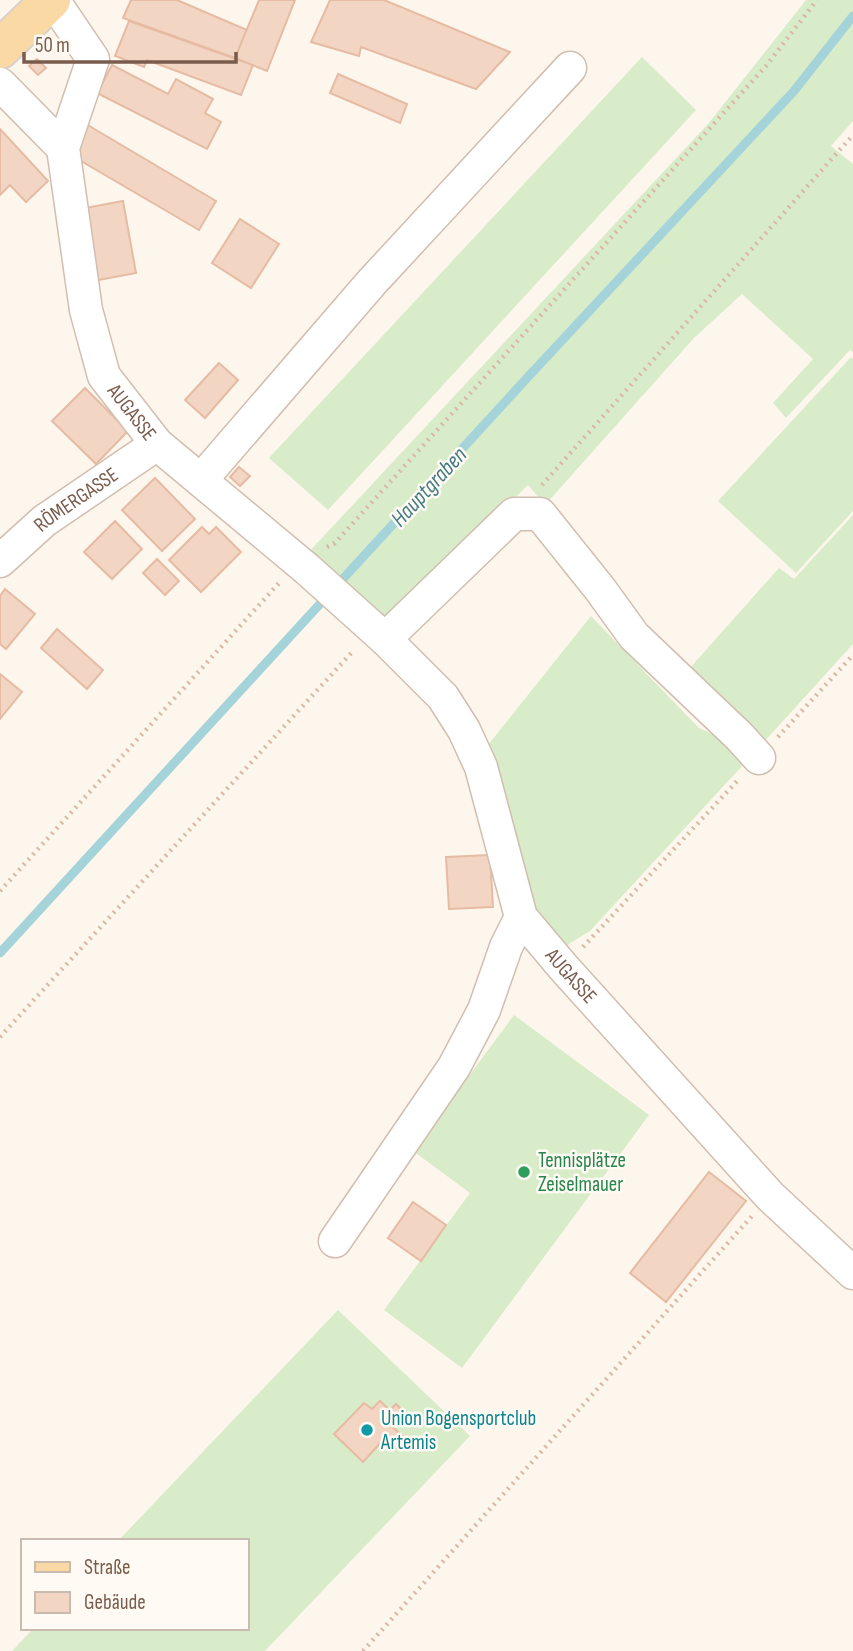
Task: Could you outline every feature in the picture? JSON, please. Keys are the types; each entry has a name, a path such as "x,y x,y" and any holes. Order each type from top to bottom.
{"main road":[{"path":"0,49 52,0"}],"street":[{"path":"0,84 63,148 93,59 52,0"},
{"path":"201,480 372,282 570,68"},
{"name":"AUGASSE","path":"63,148 86,310 104,376 157,444 303,566 379,634 443,697 464,730 481,767 522,917 564,968 770,1196 853,1273"},
{"name":"RÖMERGASSE","path":"0,561 44,521 157,444"},
{"path":"379,634 514,514 540,514 634,636 759,758"},
{"path":"335,1241 454,1067 484,1010 506,947 522,917"}],"path":[{"path":"0,891 303,566 335,542 757,76 817,0"},
{"path":"514,514 853,135"},
{"path":"0,1037 379,634"},
{"path":"564,968 853,655"},
{"path":"363,1651 770,1196"}],"green space":[{"path":"806,0 853,0 853,121 831,146 853,164 853,352 850,350 786,418 773,403 813,359 742,294 694,338 545,505 528,485 387,626 307,554 708,124"},
{"path":"642,57 696,110 328,510 269,458"},
{"path":"851,357 853,511 796,573 718,501"},
{"path":"853,515 853,644 763,743 689,669 779,568 794,579"},
{"path":"591,616 699,728 724,739 738,751 742,766 590,931 567,945 548,937 522,889 488,745"},
{"name":"Tennisplätze Zeiselmauer","path":"514,1015 649,1115 462,1368 384,1310 470,1193 413,1151"},
{"path":"338,1310 470,1436 265,1651 12,1651 32,1630 248,1630 248,1539 120,1539"}],"building":[{"path":"131,0 177,0 247,30 235,58 123,18"},
{"path":"259,0 295,0 267,71 235,58"},
{"path":"330,0 384,0 510,52 476,89 361,47 359,56 311,42"},
{"path":"129,21 253,65 241,95 147,60 144,67 115,56"},
{"path":"37,59 46,68 38,75 29,66"},
{"path":"112,65 168,94 176,79 213,99 205,113 221,122 207,149 97,93"},
{"path":"338,74 407,104 400,123 330,93"},
{"path":"86,124 216,201 199,230 69,154"},
{"path":"0,129 48,181 26,202 10,185 0,195"},
{"path":"123,201 136,273 93,281 80,209"},
{"path":"240,219 279,244 251,288 212,263"},
{"path":"219,363 238,380 205,418 185,400"},
{"path":"85,388 128,431 96,464 52,421"},
{"path":"239,467 250,476 240,486 230,477"},
{"path":"155,478 195,519 162,551 122,510"},
{"path":"115,521 142,549 112,579 84,552"},
{"path":"202,527 209,534 216,527 241,552 201,592 169,560"},
{"path":"157,559 179,581 165,595 143,573"},
{"path":"5,589 35,614 6,649 0,644 0,596"},
{"path":"57,629 103,670 87,689 41,648"},
{"path":"0,674 22,692 0,719"},
{"path":"490,855 493,907 449,909 446,857"},
{"path":"709,1172 746,1201 666,1302 630,1273"},
{"path":"413,1202 446,1225 421,1261 388,1238"},
{"name":"Union Bogensportclub Artemis","path":"380,1401 390,1410 396,1404 406,1414 390,1425 405,1438 395,1449 384,1439 363,1462 334,1434 364,1403 372,1409"}],"waterway":[{"name":"Hauptgraben","path":"0,953 794,91 853,16"}],"place":[{"name":"Tennisplätze Zeiselmauer","path":"524,1172"},
{"name":"Union Bogensportclub Artemis","path":"367,1430"}]}
